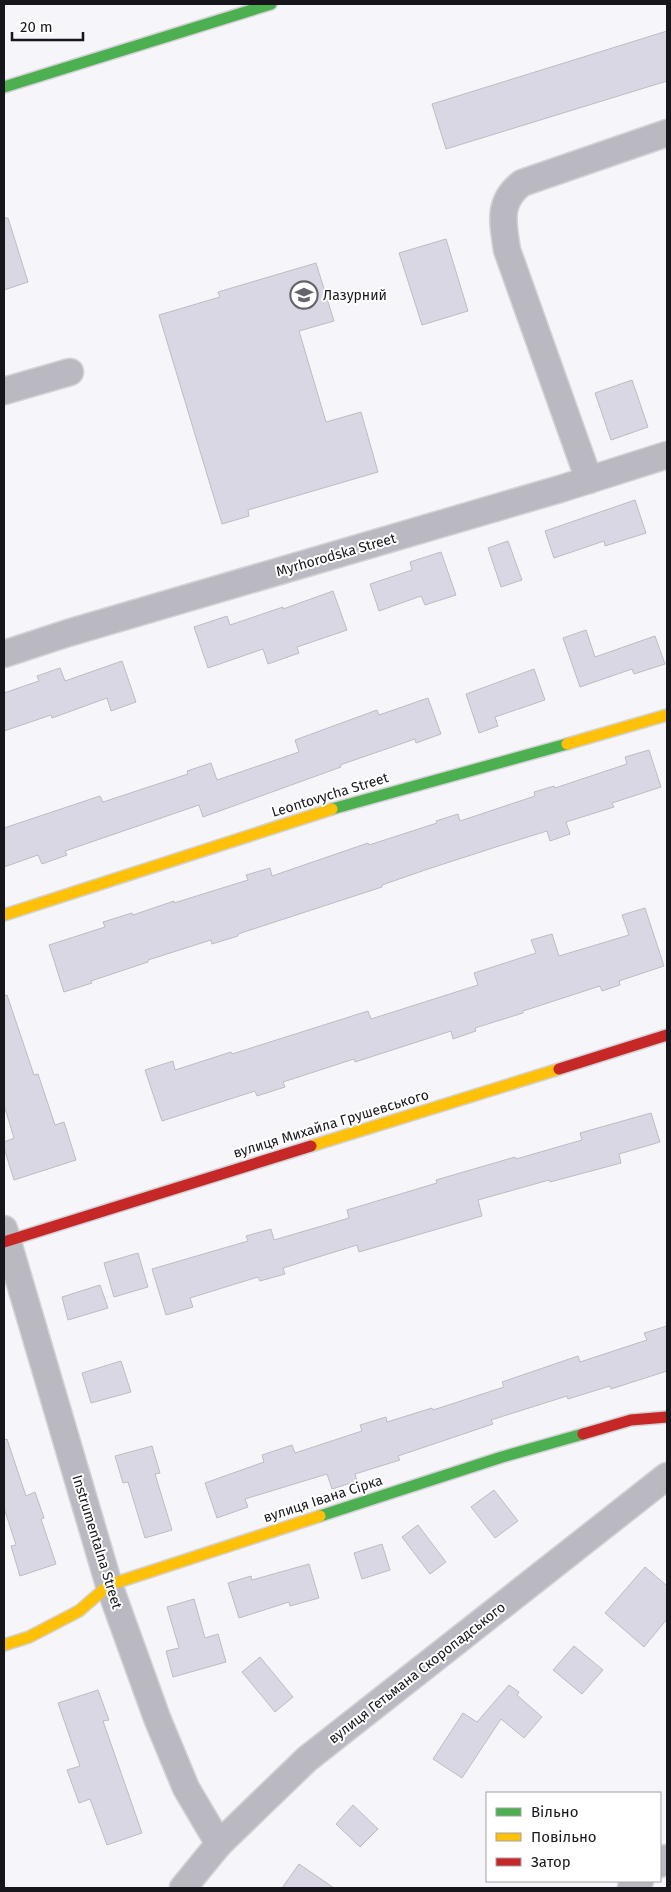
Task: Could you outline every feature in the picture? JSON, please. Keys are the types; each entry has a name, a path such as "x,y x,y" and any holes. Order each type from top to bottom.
{"street":[{"path":"4,87 271,4"},
{"path":"588,480 507,250 504,207 508,197 522,183 667,134"},
{"path":"4,391 70,372"},
{"name":"Myrhorodska Street","path":"4,654 77,630 588,480 667,455"},
{"name":"Leontovycha Street","path":"4,915 358,801 667,715"},
{"name":"вулиця Михайла Грушевського","path":"5,1238 667,1035"},
{"name":"Instrumentalna Street","path":"5,1238 109,1585 157,1718 186,1788 220,1844"},
{"name":"вулиця Івана Сірка","path":"4,1645 29,1637 79,1611 109,1585 502,1457 631,1420 667,1417"},
{"name":"вулиця Гетьмана Скоропадського","path":"183,1888 220,1844 307,1759 667,1476"}],"building":[{"path":"667,31 667,81 446,149 432,104"},
{"path":"4,218 8,218 28,282 4,290"},
{"path":"446,239 468,311 422,325 399,253"},
{"path":"316,263 334,321 299,331 326,422 361,412 378,472 248,510 249,516 222,524 159,315 220,297 218,292"},
{"path":"632,380 648,427 611,440 595,393"},
{"path":"635,500 646,533 605,546 604,541 554,558 545,531"},
{"path":"508,541 522,580 501,587 488,548"},
{"path":"441,552 456,595 425,605 421,596 379,611 370,584 412,570 410,562"},
{"path":"333,591 347,630 297,647 299,653 268,664 263,649 208,668 194,627 227,616 230,625"},
{"path":"586,630 595,657 655,636 665,664 634,674 632,669 580,687 563,638"},
{"path":"122,661 136,702 111,711 107,698 52,718 51,715 4,731 4,693 39,681 37,676 60,668 65,681"},
{"path":"534,669 545,700 495,717 498,726 479,733 466,694"},
{"path":"428,698 441,734 416,743 415,739 340,765 341,767 203,817 199,805 65,851 67,855 42,864 38,855 4,867 4,828 100,796 103,802 188,774 187,771 211,763 217,780 299,752 295,740 377,710 379,715"},
{"path":"649,750 661,787 612,803 614,807 566,822 570,834 550,841 547,831 428,869 382,885 382,887 238,934 238,936 212,944 211,940 148,960 148,962 64,992 49,945 105,927 103,922 132,913 133,915 248,880 246,875 270,868 272,876 368,843 369,845 437,823 436,821 458,814 460,821 535,796 534,792 554,786 555,788 627,764 625,757"},
{"path":"645,908 664,966 619,981 620,985 602,991 600,986 523,1011 523,1013 475,1028 476,1031 453,1039 451,1031 355,1062 354,1059 283,1082 285,1087 257,1096 255,1091 162,1121 145,1070 173,1061 175,1070 368,1011 371,1019 478,985 474,973 536,953 531,940 552,934 559,956 629,935 622,915"},
{"path":"7,995 34,1075 38,1074 55,1125 64,1122 76,1160 14,1180 4,1148 4,1142 14,1138 4,1105 4,996"},
{"path":"651,1113 660,1142 619,1154 621,1163 550,1182 549,1180 478,1200 482,1216 359,1252 357,1245 283,1268 285,1274 260,1281 258,1277 190,1298 193,1307 166,1315 152,1269 248,1241 246,1236 271,1229 274,1240 349,1218 347,1210 437,1183 436,1180 582,1140 580,1133"},
{"path":"138,1253 148,1287 114,1297 104,1263"},
{"path":"100,1285 108,1308 68,1320 62,1297"},
{"path":"667,1326 667,1371 611,1389 610,1386 568,1399 567,1396 491,1420 493,1424 398,1456 400,1460 355,1474 357,1481 332,1489 327,1474 245,1499 248,1507 217,1518 205,1483 264,1462 262,1455 292,1445 295,1453 362,1431 360,1425 386,1417 387,1422 432,1408 433,1410 504,1387 502,1382 578,1356 580,1362 647,1340 644,1333"},
{"path":"121,1361 131,1392 91,1403 82,1373"},
{"path":"7,1439 26,1496 35,1492 44,1518 41,1519 56,1564 20,1576 11,1546 16,1545 4,1508 4,1440"},
{"path":"152,1446 160,1473 155,1474 172,1530 145,1538 128,1482 123,1483 115,1456"},
{"path":"494,1490 518,1521 495,1538 471,1507"},
{"path":"418,1525 446,1562 430,1574 402,1537"},
{"path":"382,1544 390,1570 362,1579 354,1553"},
{"path":"309,1564 319,1598 290,1606 289,1602 239,1618 228,1583 251,1576 252,1580"},
{"path":"645,1567 667,1586 667,1619 644,1647 605,1613"},
{"path":"194,1599 205,1638 218,1634 226,1662 173,1677 166,1651 179,1648 167,1607"},
{"path":"574,1646 603,1670 582,1694 553,1670"},
{"path":"260,1657 293,1697 275,1712 242,1672"},
{"path":"509,1685 519,1692 517,1695 542,1717 524,1738 501,1719 462,1778 433,1759 463,1713 477,1722"},
{"path":"98,1690 109,1720 103,1721 142,1833 107,1845 90,1799 79,1803 67,1770 80,1766 58,1703"},
{"path":"353,1805 378,1829 360,1847 336,1824"},
{"path":"299,1864 334,1888 282,1888"}],"traffic: fast":[{"path":"4,87 271,4"},
{"path":"332,809 567,744"},
{"path":"320,1516 502,1457 583,1434"}],"traffic: slow":[{"path":"567,744 667,715"},
{"path":"4,915 332,809"},
{"path":"311,1146 559,1069"},
{"path":"4,1645 29,1637 79,1611 109,1585 320,1516"}],"traffic: jam":[{"path":"559,1069 667,1035"},
{"path":"4,1242 311,1146"},
{"path":"583,1434 631,1420 667,1417"}],"place":[{"name":"Лазурний","path":"304,295"}]}
